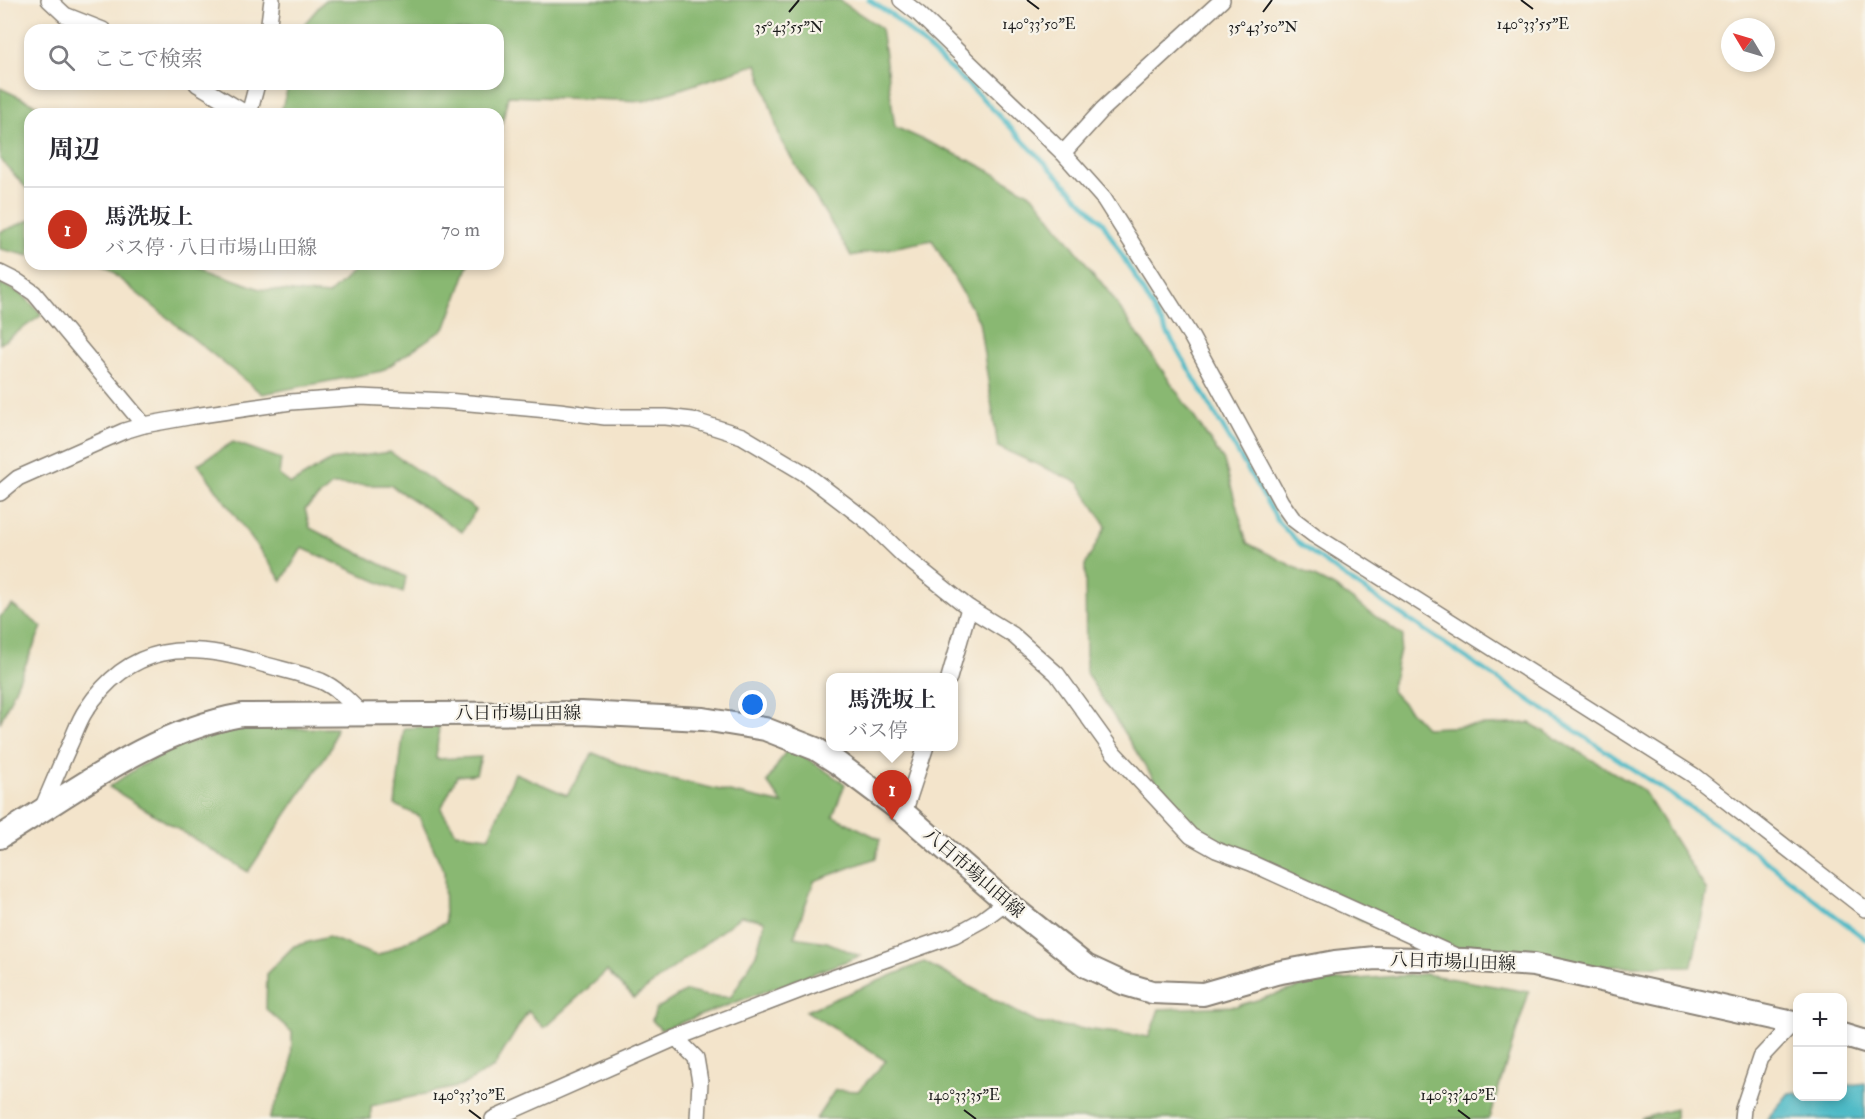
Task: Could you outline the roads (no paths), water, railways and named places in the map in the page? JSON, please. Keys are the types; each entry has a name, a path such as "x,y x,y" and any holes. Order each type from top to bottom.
{"main road":[{"name":"八日市場山田線","path":"0,837 109,769 154,744 188,729 242,715 581,713 703,719 765,729 816,749 904,813 1006,902 1086,966 1125,984 1152,992 1203,994 1276,974 1335,962 1375,958 1464,960 1534,965 1793,1024"},
{"path":"1847,1037 1865,1042"}],"street":[{"path":"49,0 65,15 88,24"},
{"path":"269,24 272,0"},
{"path":"902,0 1063,153 1104,199 1186,328 1281,502 1293,519 1394,587 1693,775 1865,909"},
{"path":"1063,153 1103,109 1222,0"},
{"path":"207,90 238,108"},
{"path":"250,108 255,90"},
{"path":"0,273 34,293 144,425"},
{"path":"0,493 18,478 124,431 194,416 291,402 360,397 458,402 605,417 666,417 692,420 742,436 804,473 871,524 904,556 969,608 1013,635 1057,674 1114,753 1191,836 1216,850 1251,863 1464,960"},
{"path":"950,673 969,608"},
{"path":"40,812 84,712 119,674 139,659 170,651 203,651 246,659 322,681 347,699 363,715"},
{"path":"904,813 925,751"},
{"path":"493,1119 676,1038 816,984 955,935 982,920 1006,902"},
{"path":"1742,1119 1743,1108 1760,1058 1793,1026"},
{"path":"676,1038 696,1058 700,1082 698,1119"}],"water":[{"path":"1865,1083 1865,1119 1767,1119 1789,1093 1793,1092 1793,1101 1847,1101 1847,1085"}],"waterway":[{"path":"869,0 892,15 979,95 1103,223 1279,523 1300,544 1348,579 1739,840 1865,939"}],"place":[{"name":"馬洗坂上","path":"892,820"}]}
